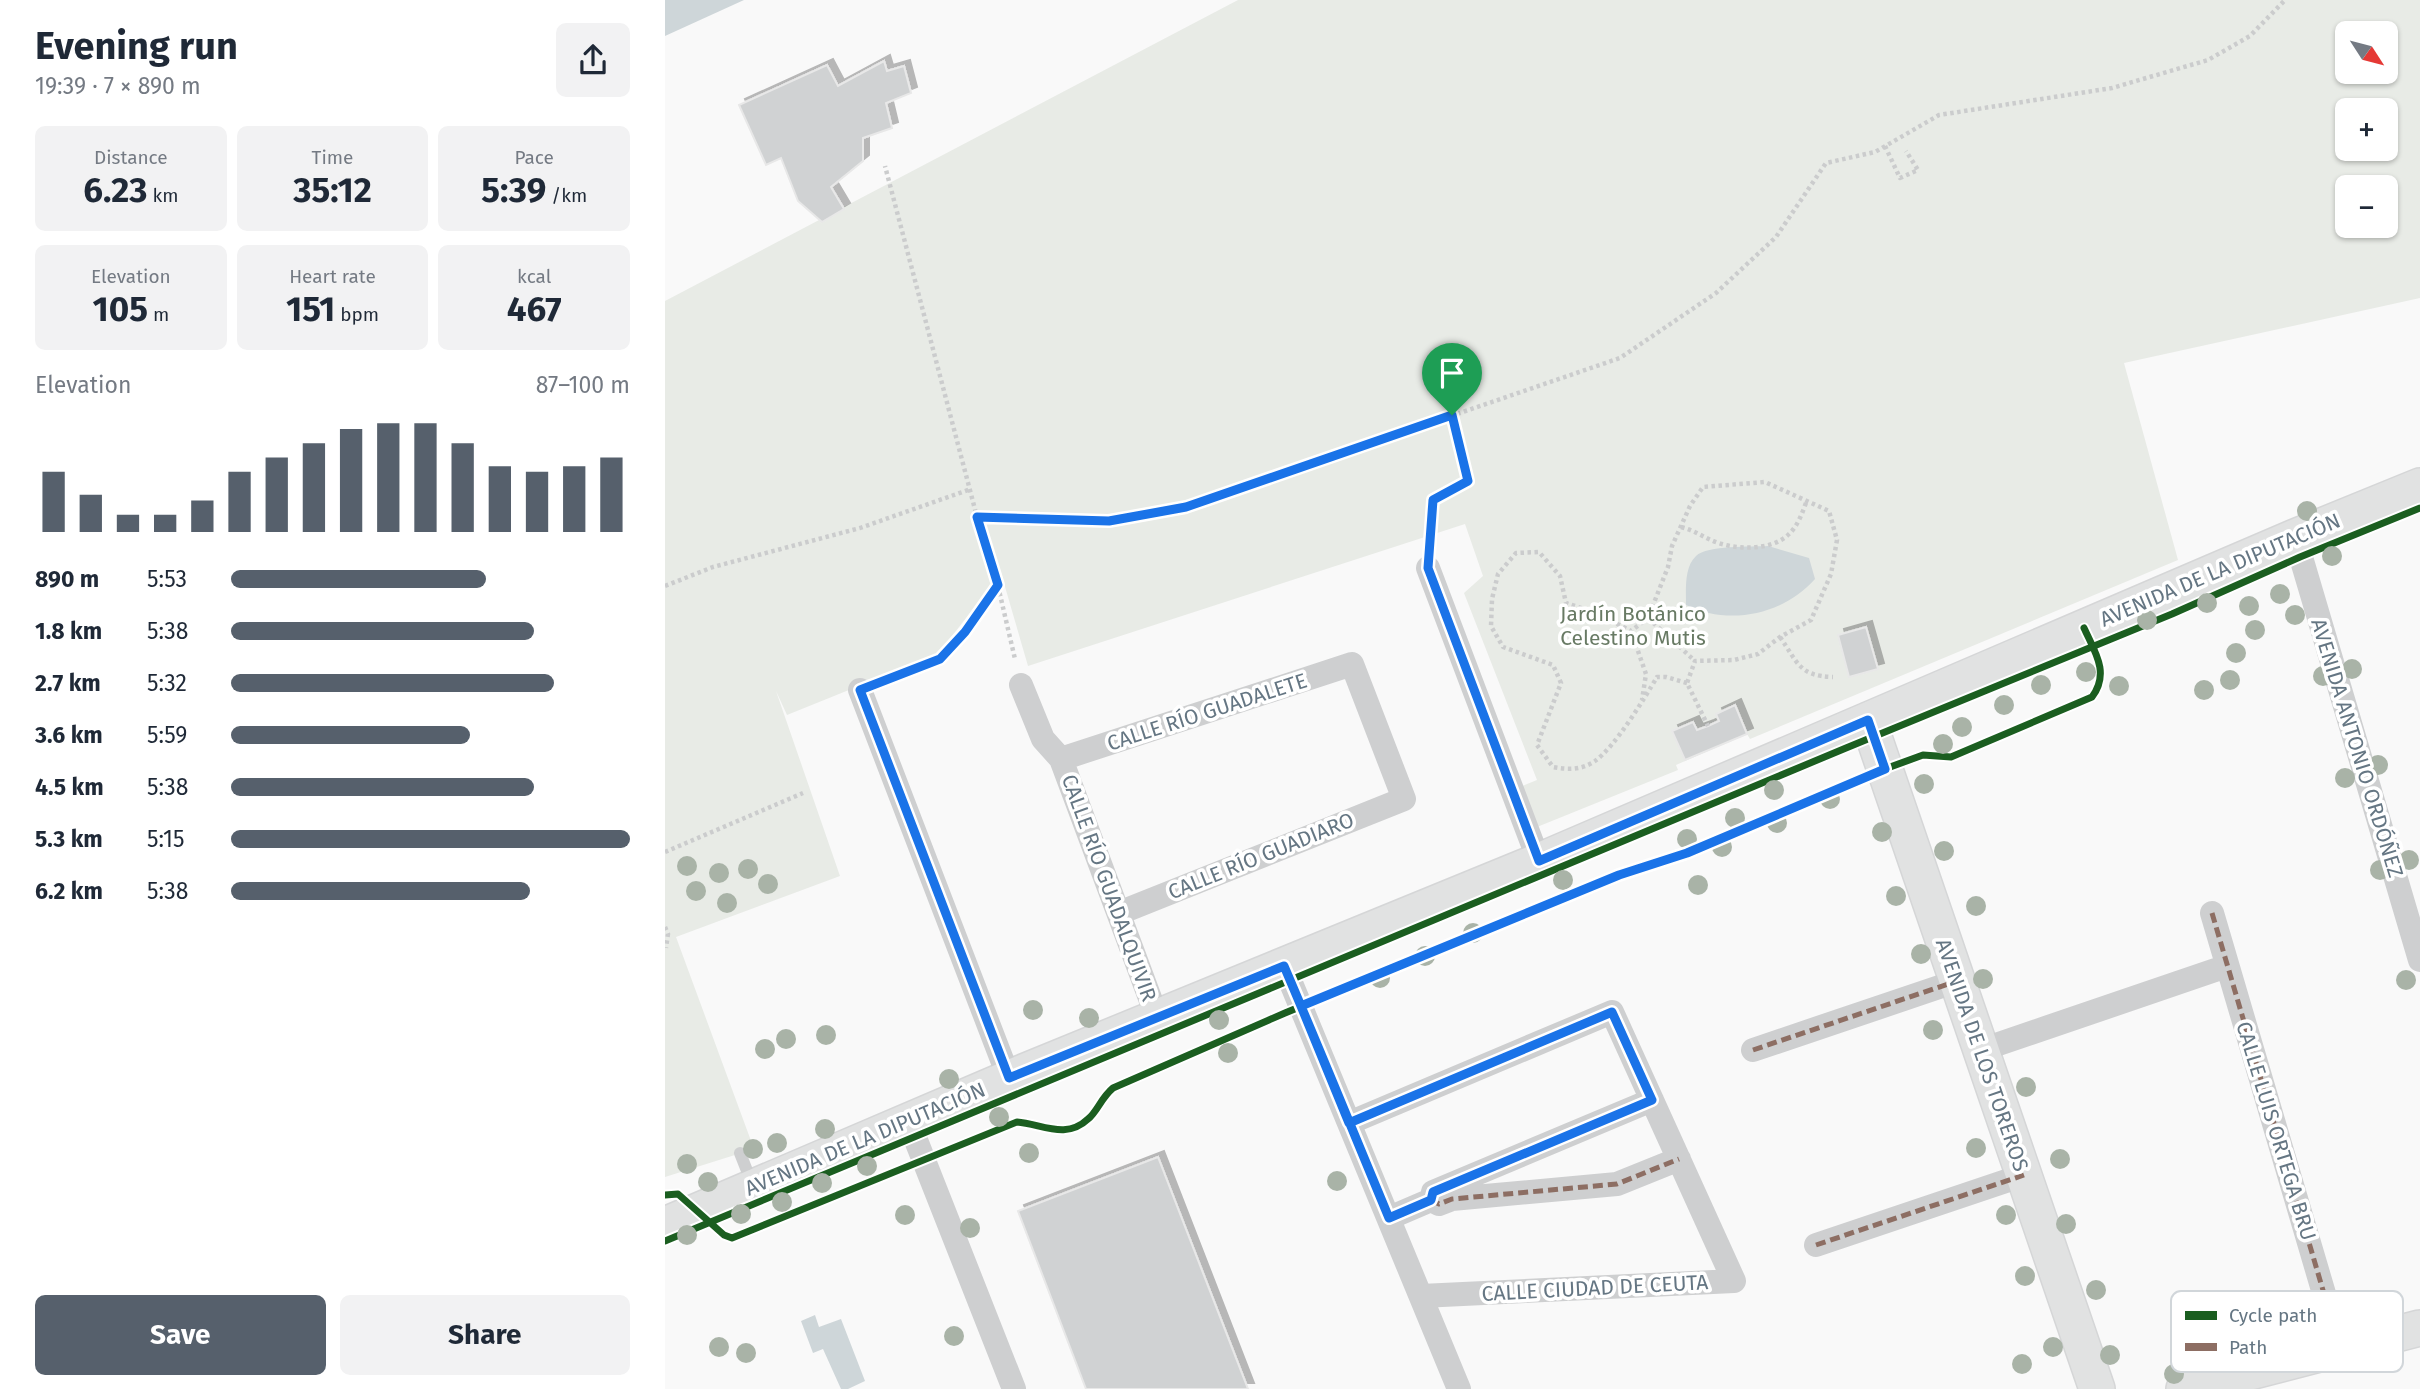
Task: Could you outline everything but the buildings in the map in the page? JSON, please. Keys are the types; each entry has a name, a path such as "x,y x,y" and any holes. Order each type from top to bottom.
{"street":[{"name":"AVENIDA DE LA DIPUTACIÓN","path":"665,1225 1009,1078 1539,861 2420,486"},
{"name":"AVENIDA ANTONIO ORDÓÑEZ","path":"2295,537 2420,960"},
{"path":"1428,568 1539,861"},
{"name":"CALLE RÍO GUADALETE","path":"1061,759 1352,664 1404,799"},
{"name":"CALLE RÍO GUADALQUIVIR","path":"1021,685 1044,739 1061,759 1157,1017"},
{"path":"860,690 1009,1078"},
{"name":"AVENIDA DE LOS TOREROS","path":"1868,720 2097,1389"},
{"name":"CALLE RÍO GUADIARO","path":"1119,913 1404,799"},
{"name":"CALLE LUIS ORTEGA BRU","path":"2211,913 2323,1291"},
{"path":"1284,966 1459,1389"},
{"path":"1981,1050 2227,966"},
{"path":"1753,1050 1957,981"},
{"name":"CALLE CIUDAD DE CEUTA","path":"1349,1123 1612,1012 1734,1281 1421,1296"},
{"path":"1431,1200 1433,1192 1652,1100"},
{"path":"908,1121 1014,1389"},
{"path":"1389,1218 1431,1200 1439,1204 1453,1199 1617,1184 1679,1158"},
{"path":"1817,1245 2024,1175"},
{"path":"2403,1332 2420,1328"},
{"path":"2184,1389 2249,1372"}],"lane":[{"path":"740,1153 754,1187"}],"path":[{"path":"977,517 1109,521 1186,507 1620,358 1716,293 1776,237 1826,163 1875,152 1938,115 2112,88 2208,60 2250,36 2285,0"},
{"path":"1885,146 1900,178 1918,170 1906,151"},
{"path":"885,166 977,517 998,585 1021,685"},
{"path":"1428,568 1433,500 1468,481 1452,415"},
{"path":"1631,631 1648,618 1668,567 1672,546 1690,506 1703,487 1765,482 1829,511 1836,540 1831,573 1811,620 1780,636 1758,654 1734,660 1695,661 1648,618"},
{"path":"665,586 713,568 860,528 971,489"},
{"path":"1681,527 1696,531 1712,541 1740,547 1768,546 1789,535 1807,500"},
{"path":"1641,704 1646,674 1631,631 1597,613 1566,603 1560,576 1539,552 1516,553 1498,574 1492,599 1491,626 1503,647 1553,665 1561,683 1537,745 1553,767 1572,770 1595,761 1641,704 1657,677 1687,683"},
{"path":"860,690 940,659 965,632 998,585"},
{"path":"1780,636 1805,672 1833,677"},
{"path":"1695,661 1687,683 1708,726"},
{"path":"665,852 803,793"},
{"path":"665,927 668,934 666,948"}],"green space":[{"name":"Jardín Botánico Celestino Mutis","path":"1238,0 2420,0 2420,298 2124,363 2178,560 1750,739 1747,734 1676,765 1678,770 1537,827 1520,787 1537,780 1464,593 1483,576 1465,524 1028,666 1001,573 938,654 787,715 776,691 840,876 676,937 754,1149 665,1177 665,301"}],"shaded area":[{"path":"665,0 744,0 665,36"},
{"path":"1768,546 1809,558 1815,579 1787,601 1755,613 1720,615 1686,605 1689,566 1696,556 1719,548"},
{"path":"815,1315 819,1327 841,1319 865,1381 848,1389 841,1389 823,1349 813,1353 801,1321"}],"marked path":[{"path":"1428,568 1539,861"},
{"path":"860,690 1009,1078"},
{"path":"2212,913 2323,1291"},
{"path":"1753,1050 1957,981"},
{"path":"1431,1200 1433,1192 1652,1100"},
{"path":"1389,1218 1431,1200 1439,1204 1452,1199 1617,1184 1679,1159"},
{"path":"1816,1245 2024,1175"}],"cycle path":[{"path":"665,1241 2172,614 2300,557 2420,508"},
{"path":"665,1195 678,1194 724,1235 732,1238 1017,1122 1054,1129 1071,1129 1091,1116 1113,1088 1285,1013 1619,875 1687,853 1871,774 1923,755 1951,757 2092,697 2100,679 2099,662 2084,628"}],"route":[{"path":"1452,415 1186,507 1109,521 977,517 998,585 965,632 940,659 860,690 1009,1078 1284,966 1290,979 1301,1006 1349,1123 1389,1218 1431,1200 1433,1192 1652,1100 1612,1012 1349,1123 1325,1065 1301,1006 1619,875 1687,853 1885,769 1868,720 1539,861 1428,568 1433,500 1468,481 1452,415"}]}
